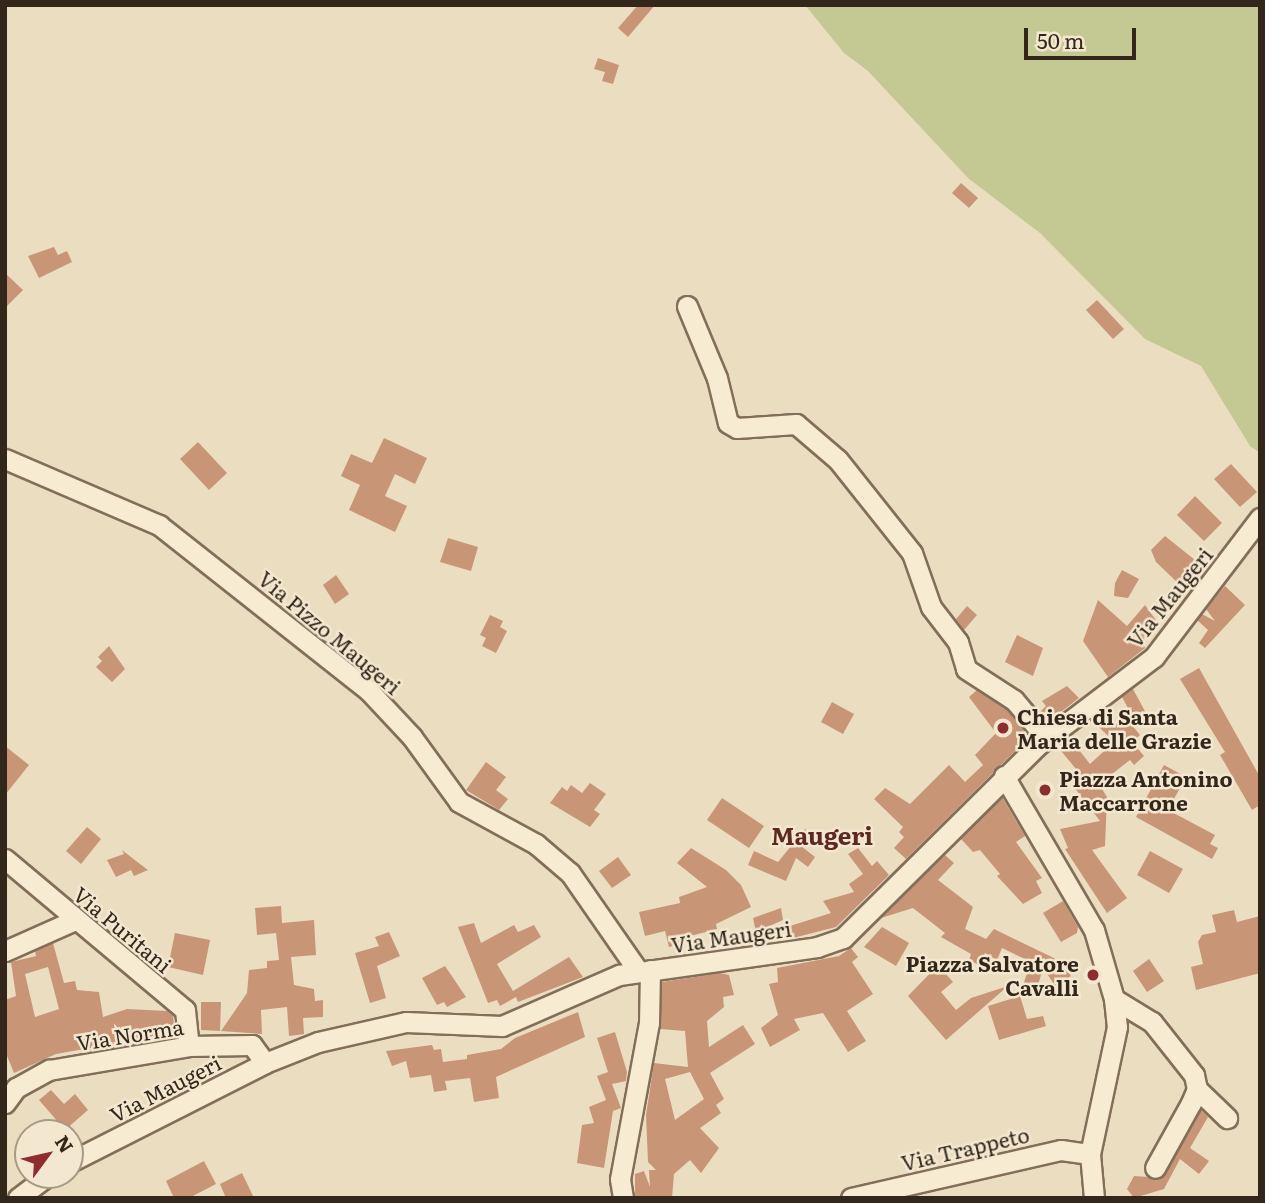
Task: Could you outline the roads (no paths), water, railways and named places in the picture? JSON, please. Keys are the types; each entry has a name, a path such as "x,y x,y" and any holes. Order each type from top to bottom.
{"street":[{"path":"687,306 717,378 727,423 737,428 796,424 838,460 912,553 931,607 958,642 966,670 1014,700 1046,738"},
{"name":"Via Pizzo Maugeri","path":"5,459 128,509 191,547 369,691 412,737 459,802 552,856 570,873 606,928 644,970"},
{"name":"Via Maugeri","path":"84,1154 265,1063 306,1046 406,1022 502,1026 604,980 644,970 817,947 843,938 1004,776 1046,738 1154,657 1260,518"},
{"path":"1004,776 1094,930 1114,999 1117,1027 1090,1154 1094,1198"},
{"name":"Via Puritani","path":"5,859 185,1010 189,1046"},
{"path":"5,951 75,920"},
{"path":"604,980 611,957 606,928"},
{"path":"623,1198 620,1179 649,1023 644,970"},
{"path":"1114,999 1140,1012 1174,1045 1194,1075 1196,1088 1155,1168"},
{"path":"252,1045 265,1063"},
{"name":"Via Norma","path":"5,1103 16,1088 49,1070 189,1046 306,1046"},
{"path":"1196,1088 1227,1118"},
{"name":"Via Trappeto","path":"851,1198 1061,1150 1090,1154"}],"place":[{"name":"Chiesa di Santa Maria delle Grazie","path":"1003,728"},
{"name":"Piazza Antonino Maccarrone","path":"1045,790"},
{"name":"Piazza Salvatore Cavalli","path":"1093,975"}],"district":[{"name":"Maugeri","path":"822,835"}]}
